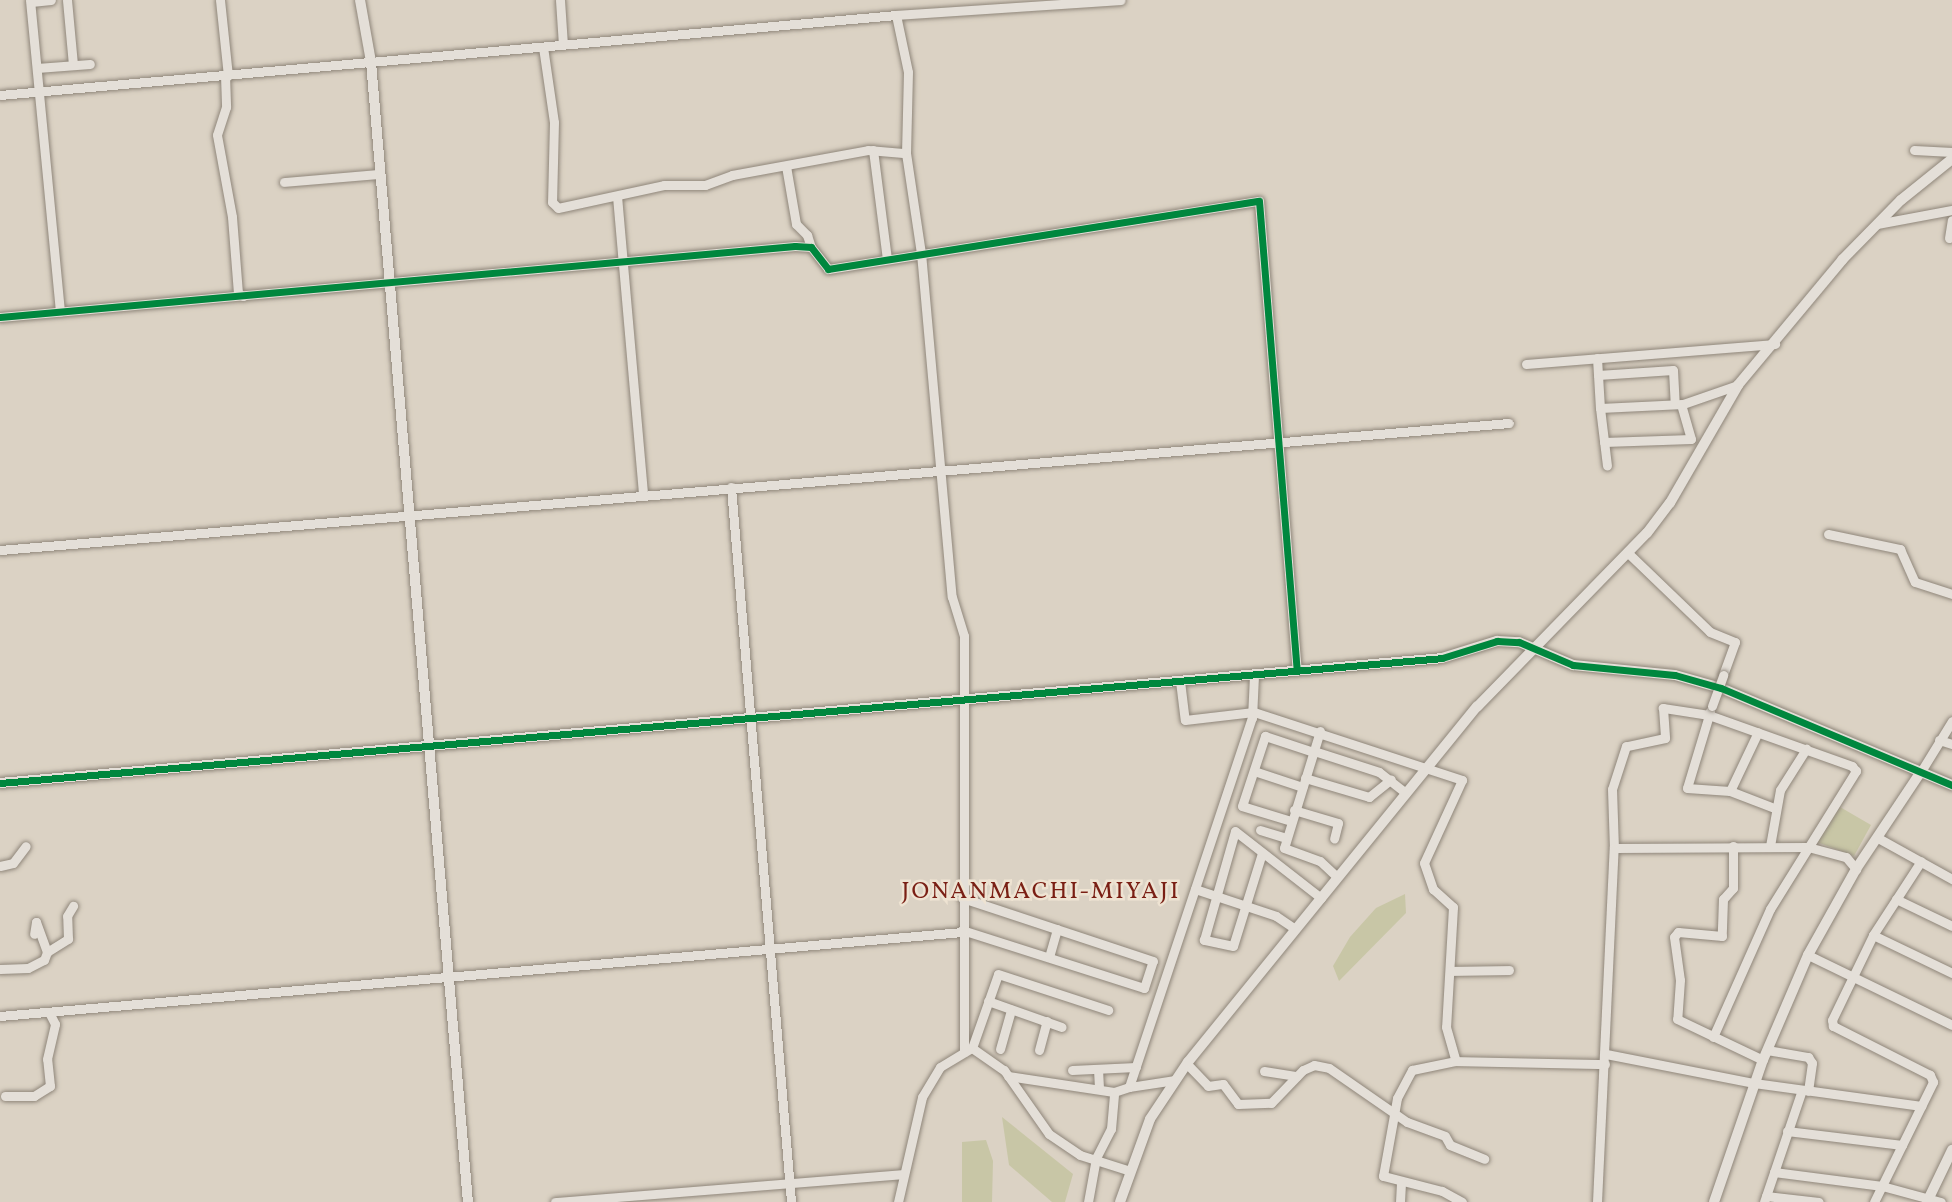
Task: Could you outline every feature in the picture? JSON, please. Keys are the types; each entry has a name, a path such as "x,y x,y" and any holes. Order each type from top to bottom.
{"street":[{"path":"51,0 31,1 60,312"},
{"path":"68,0 73,65"},
{"path":"220,0 226,107 217,135 232,217 238,293 243,296"},
{"path":"360,0 370,62 468,1202"},
{"path":"559,0 563,45"},
{"path":"0,95 896,15 1121,0"},
{"path":"896,15 908,72 906,153 921,253 952,597 964,636 962,931 968,1050"},
{"path":"543,47 554,122 554,206 664,185 705,185 732,175 873,150 906,153"},
{"path":"37,68 90,64"},
{"path":"873,150 887,259"},
{"path":"1914,150 1952,152"},
{"path":"1119,1202 1150,1119 1187,1064 1427,767 1531,647 1627,552 1670,503 1738,385 1776,344 1875,224 1952,159"},
{"path":"786,166 796,224 828,269 1259,201 1282,443 1297,670"},
{"path":"284,182 380,174"},
{"path":"617,196 643,494"},
{"path":"1875,224 1952,210"},
{"path":"1949,238 1952,220"},
{"path":"0,317 811,247"},
{"path":"1526,364 1776,344"},
{"path":"1597,358 1607,466"},
{"path":"1598,375 1673,370 1678,404 1691,439 1604,442"},
{"path":"1600,408 1678,404 1738,385"},
{"path":"0,550 1508,423"},
{"path":"731,487 792,1202"},
{"path":"1828,534 1900,549 1915,582 1952,594"},
{"path":"1627,552 1710,632 1735,642 1685,783 1687,788 1730,791 1774,808"},
{"path":"0,783 1442,658 1497,641 1531,647 1573,666 1675,675 1721,688 1952,785"},
{"path":"1129,1087 1254,712 1254,674"},
{"path":"1180,681 1185,720 1254,712 1462,780 1424,863 1433,889 1453,907 1448,945 1451,971 1446,1027 1456,1061"},
{"path":"1597,1202 1614,848 1612,789 1626,746 1665,738 1663,708 1710,711 1758,732 1852,765 1856,771 1808,847 1740,970 1713,1037"},
{"path":"1714,1202 1754,1083 1808,955 1856,869 1952,721"},
{"path":"1320,732 1284,848 1320,861 1338,877"},
{"path":"1730,791 1758,732"},
{"path":"1291,821 1242,806 1265,736 1391,779 1406,793"},
{"path":"1939,740 1952,744"},
{"path":"1770,846 1774,808 1806,749"},
{"path":"1254,771 1369,797 1391,779"},
{"path":"1294,810 1338,823 1334,839"},
{"path":"1260,830 1286,838"},
{"path":"1262,853 1233,946 1203,940 1235,831 1321,898"},
{"path":"1878,838 1952,879"},
{"path":"0,866 13,863 26,845"},
{"path":"1614,848 1733,845 1808,847 1846,858 1856,869"},
{"path":"1733,845 1732,888 1723,900 1722,936 1678,932 1674,937 1680,980 1677,1019 1713,1037 1765,1055 1808,1057 1812,1063 1805,1091 1787,1132 1765,1199 1819,1202"},
{"path":"1874,1202 1933,1082 1930,1075 1833,1026 1852,976 1873,935 1921,861"},
{"path":"1195,889 1276,916 1296,929"},
{"path":"0,1016 771,950 962,931 1144,989 1153,961 962,898"},
{"path":"1896,899 1952,926"},
{"path":"0,969 28,968 44,960 47,952 68,939 68,916 74,906"},
{"path":"34,934 36,922 47,952"},
{"path":"1049,957 1057,929"},
{"path":"1873,935 1952,973"},
{"path":"1808,955 1952,1025"},
{"path":"1451,971 1509,970"},
{"path":"898,1202 902,1174 922,1097 940,1067 968,1050 998,974 1108,1010"},
{"path":"988,1001 1062,1027"},
{"path":"1000,1049 1011,1010"},
{"path":"5,1096 34,1096 50,1086 47,1059 55,1024 49,1012"},
{"path":"1039,1049 1047,1021"},
{"path":"968,1050 990,1057 1008,1076 1049,1134 1080,1155 1130,1171"},
{"path":"1462,1202 1442,1191 1401,1183 1383,1176 1397,1098 1412,1070 1456,1061 1605,1059 1805,1091 1921,1106"},
{"path":"1187,1064 1208,1086 1223,1084 1238,1104 1271,1103 1297,1076 1314,1065 1329,1068 1368,1091 1395,1114 1484,1160"},
{"path":"1072,1070 1136,1067"},
{"path":"1098,1069 1099,1089"},
{"path":"1264,1071 1297,1076"},
{"path":"1008,1076 1114,1092 1175,1080"},
{"path":"1088,1202 1096,1158 1111,1129 1114,1092"},
{"path":"1787,1132 1902,1145"},
{"path":"1928,1199 1952,1150"},
{"path":"1774,1172 1882,1186 1941,1202"},
{"path":"555,1202 902,1174"},
{"path":"1400,1202 1401,1183"}],"shaded area":[{"path":"1840,807 1871,825 1854,856 1817,842"},
{"path":"1405,894 1406,913 1339,981 1333,966 1350,937 1376,908"},
{"path":"1002,1117 1073,1174 1065,1202 1052,1202 1009,1165"},
{"path":"986,1140 993,1161 992,1202 962,1202 962,1142"}],"cycle path":[{"path":"0,317 795,246 811,247 828,269 1259,201 1297,670"},
{"path":"0,783 1442,658 1497,641 1519,642 1573,665 1675,675 1721,688 1952,785"}],"district":[{"name":"JONANMACHI-MIYAJI","path":"1041,893"}]}
